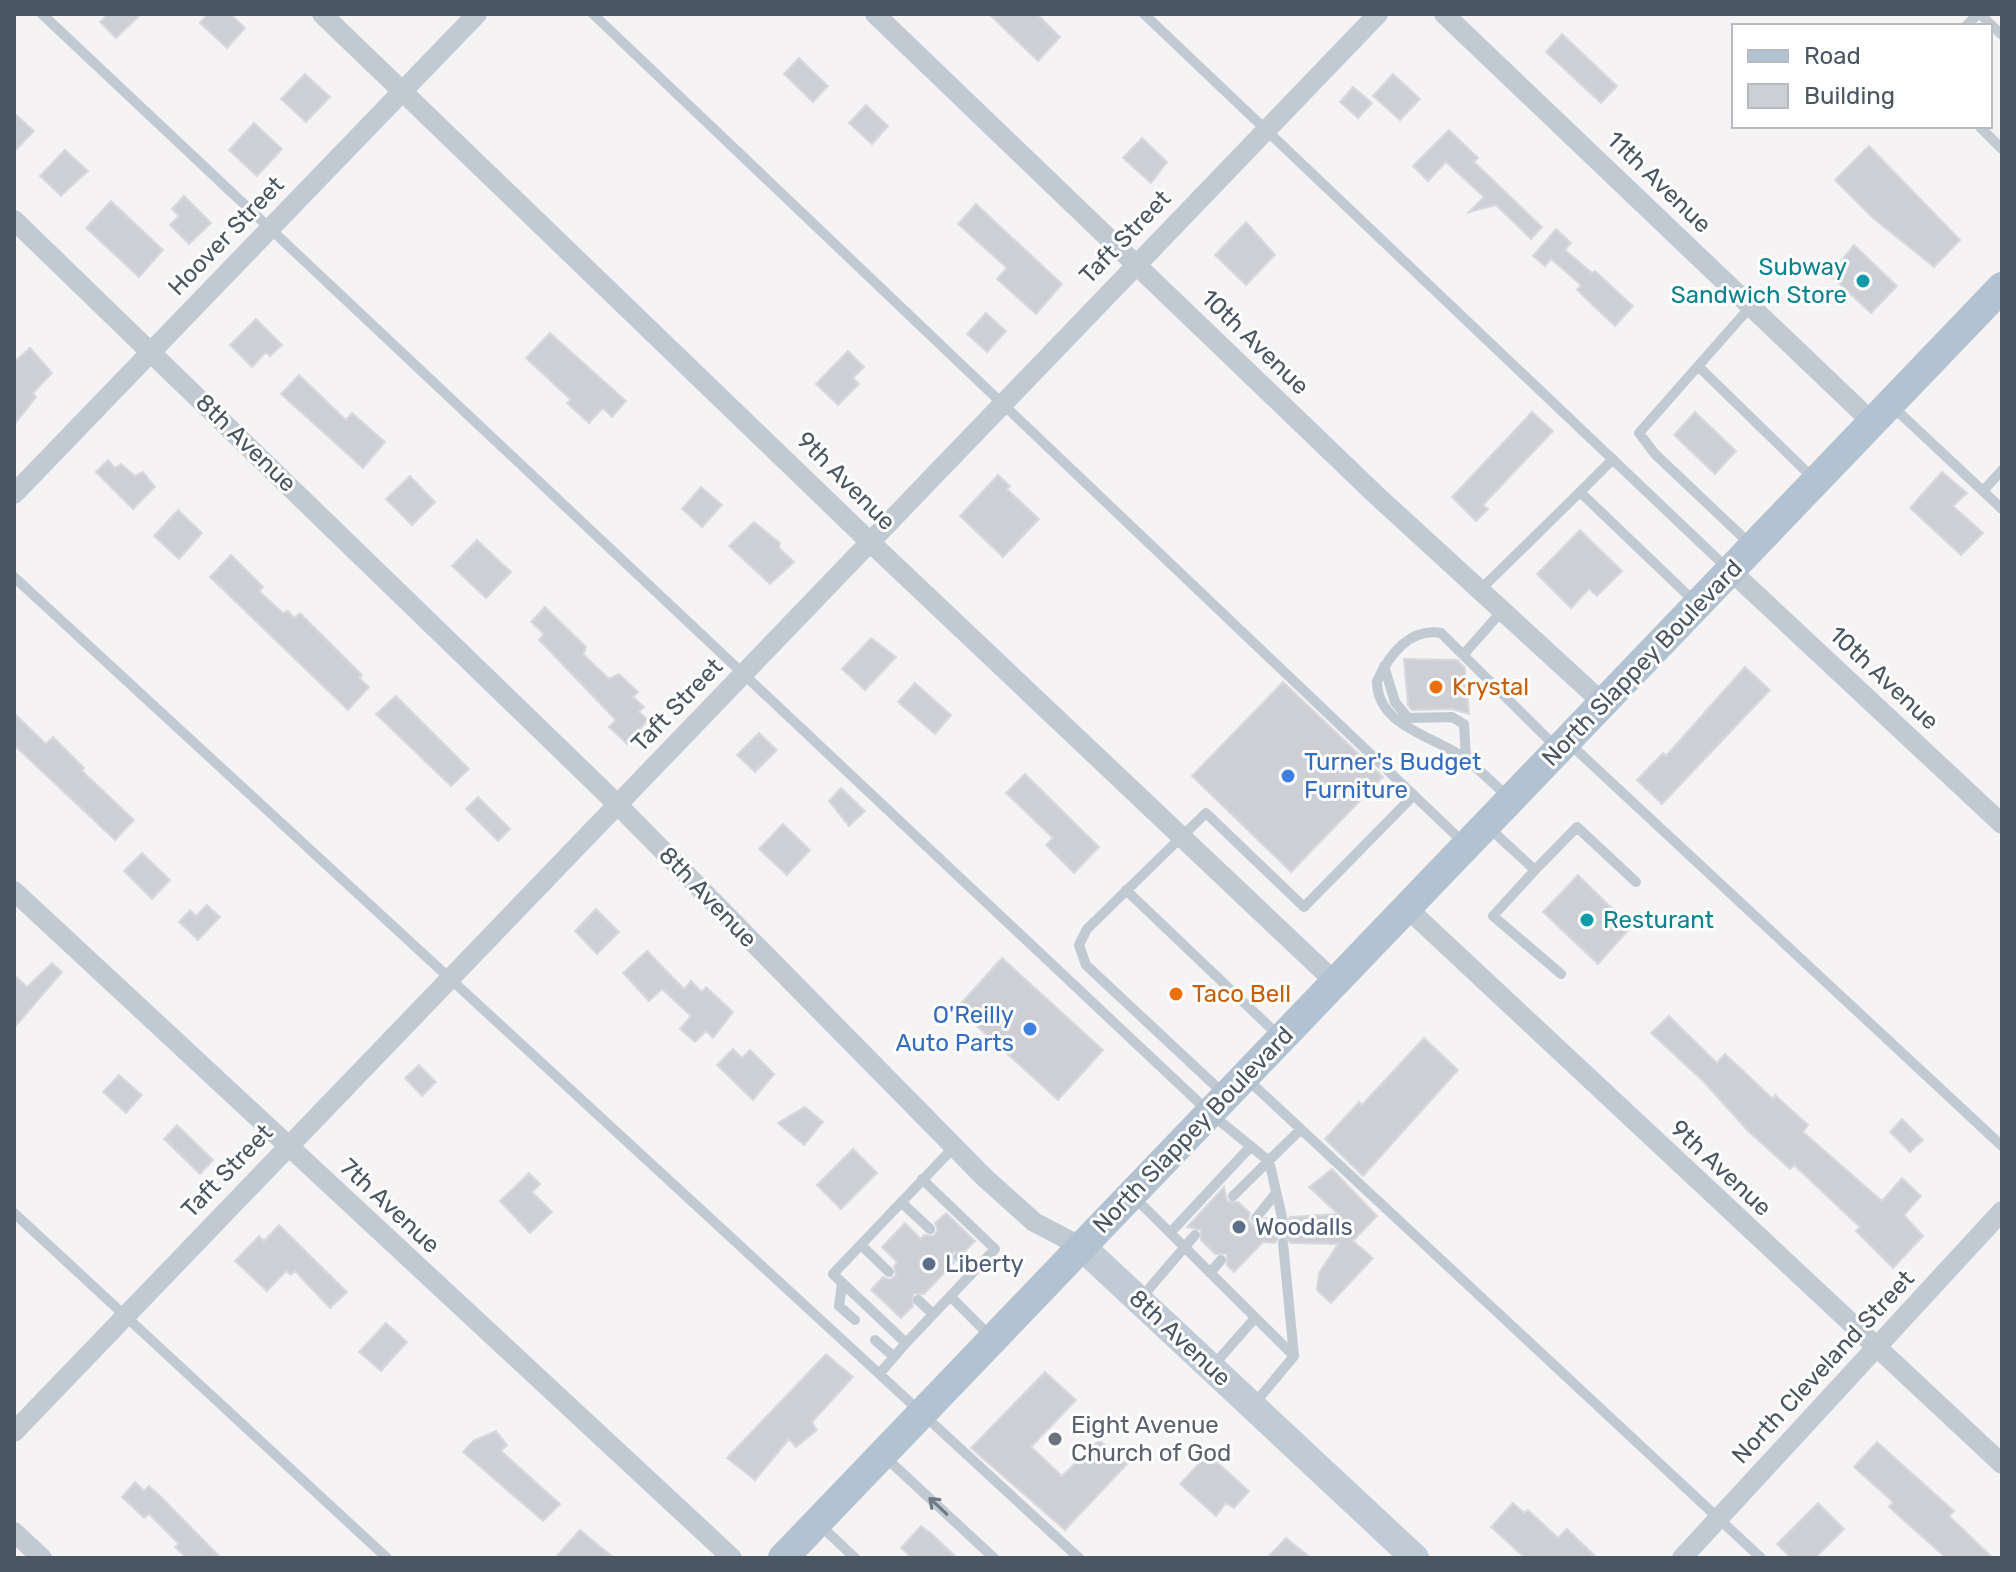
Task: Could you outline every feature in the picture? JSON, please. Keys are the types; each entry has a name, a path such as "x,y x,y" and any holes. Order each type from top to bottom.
{"main road":[{"name":"North Slappey Boulevard","path":"783,1558 2002,287"}],"street":[{"name":"9th Avenue","path":"322,14 870,542 1335,982"},
{"name":"Hoover Street","path":"14,494 477,14"},
{"name":"10th Avenue","path":"875,14 1501,612 1603,703"},
{"name":"Taft Street","path":"14,1432 1134,263 1378,14"},
{"name":"11th Avenue","path":"1444,14 1751,306 1881,413"},
{"name":"8th Avenue","path":"14,220 616,803 954,1147 1034,1222 1082,1247 1415,1558"},
{"name":"10th Avenue","path":"1730,570 2002,824"},
{"name":"7th Avenue","path":"14,891 732,1558"},
{"name":"9th Avenue","path":"1407,908 2002,1464"},
{"name":"North Cleveland Street","path":"1682,1558 2002,1211"},
{"path":"14,1532 42,1558"}],"lane":[{"path":"42,14 742,674 1227,1095 1301,1129 1761,1558"},
{"path":"593,14 1004,401 1414,795 1535,870"},
{"path":"1144,14 1730,570"},
{"path":"1981,128 2002,149"},
{"path":"1751,306 1639,433 1655,454 1753,547"},
{"path":"1698,366 1816,481"},
{"path":"1881,413 2002,509"},
{"path":"1479,591 1613,459"},
{"path":"1983,491 2002,470"},
{"path":"1580,492 1697,605"},
{"path":"14,577 1079,1558"},
{"path":"1464,654 1501,612"},
{"path":"1510,800 1466,759 1409,729 1385,707 1377,689 1384,666 1411,636 1426,630 1441,633 2002,1146"},
{"path":"1384,666 1395,702 1408,718 1452,717 1464,724 1466,759"},
{"path":"1282,1217 1269,1161 1251,1146 1227,1095 1086,965 1079,945 1126,890 1206,813 1304,907 1414,795"},
{"path":"1561,974 1493,916 1577,827 1636,882"},
{"path":"1126,890 1282,1038"},
{"path":"1233,1196 1301,1129"},
{"path":"1170,1233 1251,1146"},
{"path":"906,1343 833,1274 954,1147"},
{"path":"880,1373 995,1249 922,1179"},
{"path":"1256,1218 1276,1193"},
{"path":"1132,1194 1294,1356"},
{"path":"901,1202 930,1229"},
{"path":"14,1213 387,1558"},
{"path":"1140,1299 1195,1235"},
{"path":"1253,1406 1294,1356 1283,1243"},
{"path":"861,1245 889,1272"},
{"path":"959,1257 973,1271"},
{"path":"1210,1273 1221,1260"},
{"path":"842,1284 839,1306 855,1320"},
{"path":"950,1296 993,1339"},
{"path":"918,1300 933,1314"},
{"path":"1212,1367 1255,1318"},
{"path":"875,1340 894,1357"},
{"path":"882,1455 994,1558"},
{"path":"817,1523 855,1558"}],"building":[{"path":"108,14 141,14 116,38 100,22"},
{"path":"208,14 230,14 245,28 227,48 200,23"},
{"path":"989,14 1037,14 1060,37 1038,61"},
{"path":"1562,34 1617,86 1601,103 1546,52"},
{"path":"799,58 828,86 813,102 784,74"},
{"path":"305,74 330,97 306,122 281,99"},
{"path":"1393,74 1420,99 1400,120 1373,96"},
{"path":"1353,87 1372,103 1358,118 1340,102"},
{"path":"866,105 888,126 872,144 849,123"},
{"path":"14,113 34,131 14,152"},
{"path":"254,123 282,149 257,176 229,150"},
{"path":"1449,130 1478,158 1474,162 1542,227 1531,239 1496,205 1469,212 1484,197 1446,162 1428,181 1413,166"},
{"path":"1142,138 1167,162 1151,183 1123,158"},
{"path":"1869,146 1960,240 1934,267 1873,218 1835,180"},
{"path":"65,150 88,171 61,196 40,176"},
{"path":"184,196 211,223 189,244 170,225 179,216 172,209"},
{"path":"111,201 163,250 139,277 86,228"},
{"path":"976,204 1062,284 1036,314 997,279 1007,268 958,224"},
{"path":"1246,222 1275,255 1246,285 1215,255"},
{"path":"1556,229 1571,243 1565,250 1592,273 1595,271 1633,306 1615,326 1577,290 1581,285 1551,259 1545,266 1533,256"},
{"name":"Subway Sandwich Store","path":"1854,245 1897,286 1871,313 1830,275"},
{"path":"986,313 1006,331 987,352 967,334"},
{"path":"256,319 282,345 270,356 266,352 252,367 230,345"},
{"path":"550,333 626,401 612,417 603,408 589,423 567,403 571,400 526,358"},
{"path":"30,348 52,373 33,393 36,397 14,425 14,362"},
{"path":"848,351 864,367 853,378 859,384 838,405 816,384"},
{"path":"299,375 346,420 352,413 385,442 363,468 281,394"},
{"path":"1532,412 1553,431 1483,505 1488,509 1476,521 1452,497"},
{"path":"1695,412 1736,451 1715,474 1674,435"},
{"path":"108,460 115,468 121,464 135,476 143,472 155,487 133,509 96,472"},
{"path":"1942,472 1967,493 1953,506 1983,533 1961,555 1910,508"},
{"path":"998,475 1010,486 1007,489 1039,519 1003,557 960,516"},
{"path":"410,476 435,502 412,525 386,499"},
{"path":"701,487 722,505 702,527 682,509"},
{"path":"178,510 202,533 179,559 154,536"},
{"path":"754,522 780,543 779,548 794,562 770,584 729,546"},
{"path":"1580,530 1622,571 1597,596 1589,589 1571,608 1537,574"},
{"path":"477,540 511,572 486,598 452,566"},
{"path":"231,555 263,587 259,591 283,613 288,611 294,618 300,613 362,675 359,678 369,687 348,710 210,577"},
{"path":"545,607 586,647 583,654 609,679 619,674 638,692 633,697 644,707 639,712 648,720 627,744 609,727 616,720 539,640 544,634 531,622"},
{"path":"871,638 896,657 865,690 842,669"},
{"name":"Krystal","path":"1404,659 1457,660 1465,668 1469,714 1452,709 1412,710 1408,705"},
{"path":"1745,667 1770,690 1662,804 1637,780 1663,753 1666,756"},
{"name":"Turner's Budget Furniture","path":"1283,682 1383,777 1291,872 1192,776"},
{"path":"915,683 951,715 935,734 898,702"},
{"path":"396,696 469,769 451,786 376,714"},
{"path":"14,713 46,744 53,737 84,768 82,771 134,820 115,840 14,745"},
{"path":"759,733 777,750 755,772 737,755"},
{"path":"1025,774 1099,847 1074,873 1046,845 1053,838 1006,793"},
{"path":"841,788 865,811 849,826 829,801"},
{"path":"478,797 510,829 498,841 466,809"},
{"path":"783,824 810,850 787,875 759,849"},
{"path":"142,853 170,880 152,899 124,871"},
{"name":"Resturant","path":"1578,875 1631,927 1598,964 1543,912"},
{"path":"207,905 220,917 198,940 179,922 190,910 196,916"},
{"path":"596,909 619,932 597,954 575,931"},
{"path":"647,951 684,989 691,981 702,992 706,987 733,1012 713,1038 706,1031 695,1042 680,1029 691,1016 662,989 649,1001 623,973"},
{"name":"O'Reilly Auto Parts","path":"1002,958 1103,1050 1058,1100 957,1008"},
{"path":"52,963 62,972 14,1028 14,975 27,987"},
{"path":"1669,1016 1717,1063 1725,1054 1773,1099 1775,1095 1808,1125 1803,1132 1882,1201 1902,1178 1921,1196 1904,1215 1923,1236 1893,1268 1856,1231 1860,1227 1794,1165 1790,1169 1748,1131 1703,1081 1651,1033"},
{"path":"1424,1038 1458,1070 1363,1176 1325,1139 1359,1102 1362,1105"},
{"path":"733,1049 742,1058 750,1050 774,1074 753,1100 717,1065"},
{"path":"419,1065 436,1082 422,1096 405,1078"},
{"path":"119,1075 142,1095 126,1113 103,1092"},
{"path":"805,1107 823,1122 804,1145 778,1123"},
{"path":"1902,1119 1923,1140 1910,1152 1890,1132"},
{"path":"177,1125 213,1160 200,1174 164,1139"},
{"path":"853,1149 877,1173 841,1209 817,1185"},
{"path":"1332,1169 1377,1216 1353,1241 1373,1258 1331,1303 1317,1290 1319,1273 1338,1244 1291,1243 1281,1235 1275,1243 1263,1242 1234,1272 1227,1265 1227,1254 1215,1254 1201,1240 1201,1230 1187,1227 1224,1187 1227,1201 1238,1202 1250,1213 1248,1220 1254,1226 1266,1218 1274,1218 1283,1225 1290,1217 1338,1214 1309,1187"},
{"path":"529,1173 540,1184 532,1192 552,1212 530,1233 500,1201"},
{"path":"946,1213 975,1241 965,1251 953,1252 954,1263 924,1294 913,1294 913,1306 901,1318 871,1290 883,1277 890,1280 896,1275 894,1266 897,1262 882,1247 905,1223 921,1239 924,1235 933,1236 938,1230 935,1223"},
{"path":"279,1225 347,1292 330,1308 295,1271 291,1275 286,1271 267,1291 235,1261 259,1236 264,1241"},
{"path":"386,1323 407,1342 381,1371 359,1352"},
{"path":"826,1354 853,1377 812,1422 817,1430 796,1447 789,1439 755,1480 727,1458"},
{"path":"1045,1372 1076,1400 1031,1447 1062,1476 1099,1440 1127,1464 1065,1530 971,1448"},
{"path":"496,1431 507,1445 501,1451 560,1504 543,1521 463,1452 473,1441"},
{"path":"1877,1442 1954,1511 1949,1516 1993,1558 1946,1558 1889,1507 1893,1502 1854,1467"},
{"path":"1208,1454 1249,1491 1234,1508 1226,1503 1216,1516 1180,1484"},
{"path":"135,1482 144,1491 149,1486 221,1558 187,1558 175,1547 179,1544 149,1514 144,1518 122,1497"},
{"path":"1513,1503 1524,1513 1528,1510 1558,1538 1567,1529 1597,1558 1525,1558 1491,1527"},
{"path":"1818,1503 1844,1529 1815,1558 1791,1558 1777,1544"},
{"path":"921,1526 957,1558 912,1558 901,1548"},
{"path":"580,1530 614,1558 555,1558"},
{"path":"1286,1538 1311,1558 1267,1558"}],"place":[{"name":"Subway Sandwich Store","path":"1863,281"},
{"name":"Krystal","path":"1436,687"},
{"name":"Turner's Budget Furniture","path":"1288,776"},
{"name":"Resturant","path":"1587,920"},
{"name":"Taco Bell","path":"1176,994"},
{"name":"O'Reilly Auto Parts","path":"1030,1029"},
{"name":"Woodalls","path":"1239,1227"},
{"name":"Liberty","path":"929,1264"},
{"name":"Eight Avenue Church of God","path":"1055,1439"}]}
